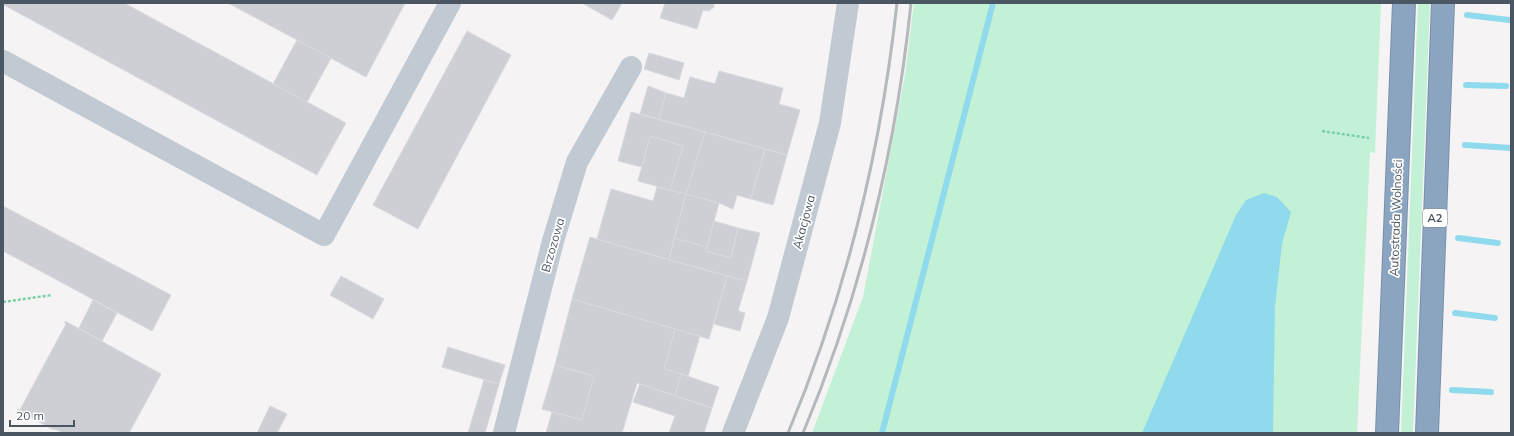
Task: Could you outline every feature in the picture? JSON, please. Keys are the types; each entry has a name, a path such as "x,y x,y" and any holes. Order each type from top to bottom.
{"highway":[{"name":"Autostrada Wolności","path":"1387,433 1404,3"},
{"name":"A2","path":"1427,433 1443,3"}],"street":[{"path":"3,61 324,235 450,3"},
{"name":"Akacjowa","path":"733,433 778,318 830,123 848,3"},
{"name":"Brzozowa","path":"504,433 554,241 577,162 631,67"}],"path":[{"path":"1322,131 1369,138"},
{"path":"3,302 52,295"}],"green space":[{"path":"914,3 1381,3 1375,153 1370,152 1357,433 812,433 863,297 905,75"},
{"path":"1418,3 1430,3 1413,433 1401,433"}],"water":[{"path":"1264,193 1277,197 1291,212 1282,244 1275,307 1273,433 1142,433 1236,215 1246,200"}],"building":[{"path":"5,3 124,3 346,123 317,175 4,5"},
{"path":"228,3 405,3 366,77"},
{"path":"582,3 622,3 612,20"},
{"path":"665,3 714,3 714,7 709,11 703,10 697,29 660,18"},
{"path":"467,31 511,55 418,229 373,205"},
{"path":"297,40 331,58 307,102 273,84"},
{"path":"649,53 684,63 679,80 644,69"},
{"path":"719,71 783,88 779,104 800,110 787,155 659,119 666,93 684,98 690,77 715,84"},
{"path":"648,86 666,93 659,119 640,114"},
{"path":"631,112 705,132 686,194 670,190 683,146 650,136 642,167 618,161"},
{"path":"705,132 765,149 751,199 737,195 733,209 719,203 686,194"},
{"path":"650,136 683,146 670,190 638,181"},
{"path":"765,149 787,155 773,205 751,199"},
{"path":"657,187 686,194 669,260 597,239 611,189 653,201"},
{"path":"686,194 719,203 707,247 674,238"},
{"path":"3,206 171,295 152,331 3,251"},
{"path":"714,221 738,228 731,258 706,251"},
{"path":"738,228 760,233 747,281 669,260 674,238 707,247 706,251 731,258"},
{"path":"590,237 727,276 709,339 572,299"},
{"path":"341,276 384,299 373,319 330,295"},
{"path":"727,276 747,281 738,311 745,313 740,331 714,324"},
{"path":"572,299 675,329 664,369 681,374 675,396 637,383 622,433 546,433 552,412 582,420 594,376 555,365"},
{"path":"93,300 117,313 102,341 79,328"},
{"path":"65,321 161,374 129,433 63,433 55,429 54,430 17,410 20,410 66,324"},
{"path":"675,329 700,336 688,376 664,369"},
{"path":"448,347 505,365 499,384 442,367"},
{"path":"555,365 594,376 582,420 542,409"},
{"path":"681,374 719,387 712,408 675,396"},
{"path":"484,380 499,384 485,433 468,433"},
{"path":"640,384 712,408 704,433 669,433 675,416 633,402"},
{"path":"270,406 287,414 277,433 257,433"}],"waterway":[{"path":"882,433 993,3"},
{"path":"1467,15 1509,20"},
{"path":"1466,85 1506,86"},
{"path":"1465,145 1511,148"},
{"path":"1458,238 1498,243"},
{"path":"1455,313 1495,318"},
{"path":"1452,390 1491,392"}],"railway":[{"path":"788,433 827,329 858,222 871,168 881,113 897,3"},
{"path":"803,433 842,329 873,222 896,113 911,3"}]}
